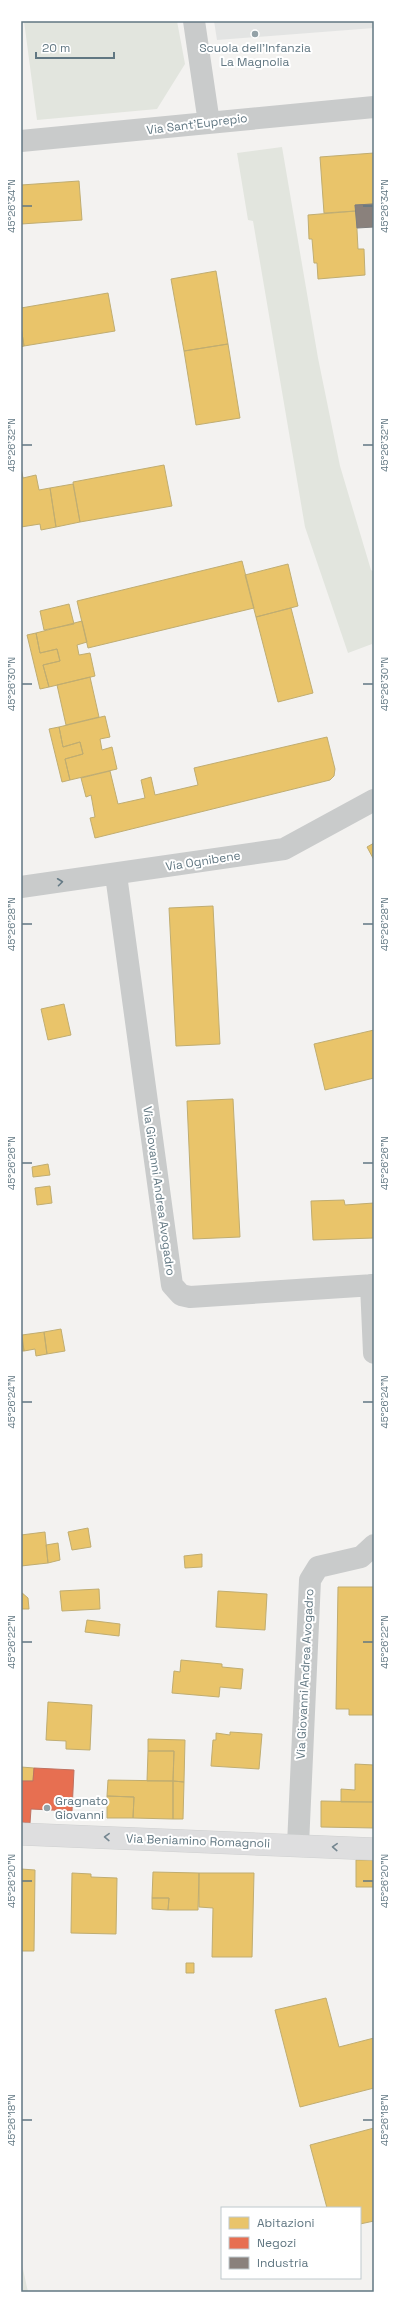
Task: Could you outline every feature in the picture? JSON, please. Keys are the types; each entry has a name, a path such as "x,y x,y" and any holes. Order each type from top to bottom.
{"main road":[{"name":"Via Beniamino Romagnoli","path":"21,1834 374,1849"}],"street":[{"path":"194,21 209,123"},
{"name":"Via Sant'Euprepio","path":"21,141 374,106"},
{"name":"Via Ognibene","path":"21,887 116,875 284,849 374,800"},
{"name":"Via Giovanni Andrea Avogadro","path":"116,875 172,1285 181,1295 190,1297 372,1285 374,1353"},
{"name":"Via Giovanni Andrea Avogadro","path":"298,1845 310,1580 318,1567 361,1557 374,1545"}],"shaded area":[{"path":"24,21 177,21 185,64 157,109 37,120"},
{"name":"Scuola dell'Infanzia La Magnolia","path":"214,21 374,21 374,28 217,40"},
{"path":"282,147 318,358 340,466 371,570 374,572 374,648 372,644 348,653 305,527 253,221 248,220 237,153"},
{"path":"21,2260 28,2292 21,2292"}],"building: Abitazioni":[{"path":"374,153 374,204 355,205 356,211 324,213 320,157"},
{"path":"79,181 82,220 21,224 21,185"},
{"path":"356,211 358,249 364,249 365,275 318,279 317,263 314,263 312,239 309,239 308,215"},
{"path":"216,271 228,344 184,351 171,279"},
{"path":"108,293 115,331 24,346 21,327 21,308"},
{"path":"21,327 24,346 21,347"},
{"path":"228,344 240,418 196,425 184,351"},
{"path":"164,465 172,506 80,522 73,482"},
{"path":"21,468 23,478 36,475 39,490 50,488 56,527 41,530 40,524 21,527"},
{"path":"73,484 80,522 56,527 50,488"},
{"path":"242,561 254,608 88,648 77,601"},
{"path":"288,564 298,606 256,617 245,575"},
{"path":"69,604 74,624 44,630 40,611"},
{"path":"291,608 313,693 278,702 256,617"},
{"path":"82,621 87,642 77,645 79,655 90,653 95,676 49,687 43,665 60,661 57,649 40,653 36,633"},
{"path":"36,633 40,653 57,649 60,661 43,665 49,687 40,689 27,635"},
{"path":"90,677 99,717 66,725 57,685"},
{"path":"105,716 110,737 100,739 102,750 112,747 117,769 70,780 65,759 83,754 80,742 63,747 59,727"},
{"path":"59,727 63,747 80,742 83,754 65,759 70,780 62,782 49,729"},
{"path":"327,737 335,769 334,776 330,780 95,838 90,818 95,817 91,795 86,797 81,778 110,771 118,804 145,798 141,780 151,777 155,795 198,785 194,768"},
{"path":"374,843 374,860 367,847"},
{"path":"213,906 220,1044 176,1046 169,908"},
{"path":"64,1004 71,1035 48,1040 41,1009"},
{"path":"374,1030 374,1078 325,1090 314,1044"},
{"path":"233,1099 240,1237 193,1239 187,1101"},
{"path":"48,1164 50,1175 33,1177 32,1167"},
{"path":"50,1186 52,1203 37,1205 35,1188"},
{"path":"344,1200 345,1205 374,1203 374,1238 313,1240 311,1201"},
{"path":"61,1329 65,1351 47,1354 44,1332"},
{"path":"44,1332 47,1354 36,1356 35,1349 24,1351 22,1335"},
{"path":"21,1335 24,1351 21,1351"},
{"path":"88,1528 91,1547 72,1550 68,1532"},
{"path":"45,1532 48,1563 21,1566 21,1535"},
{"path":"58,1543 60,1560 48,1563 46,1545"},
{"path":"202,1554 202,1567 185,1568 184,1556"},
{"path":"338,1587 374,1587 374,1715 349,1715 349,1709 336,1709"},
{"path":"99,1589 100,1609 62,1611 60,1591"},
{"path":"218,1591 267,1594 265,1630 216,1627"},
{"path":"21,1592 28,1598 29,1609 21,1609"},
{"path":"87,1620 120,1624 119,1636 85,1632"},
{"path":"181,1660 222,1664 222,1667 243,1669 241,1689 220,1687 219,1697 172,1693 174,1671 180,1672"},
{"path":"48,1702 92,1705 90,1750 66,1749 66,1741 46,1740"},
{"path":"230,1732 262,1734 259,1769 211,1766 213,1740 216,1740 216,1733 230,1735"},
{"path":"148,1739 185,1740 184,1782 173,1781 174,1751 148,1751"},
{"path":"148,1751 174,1751 173,1781 147,1781"},
{"path":"355,1764 374,1765 374,1802 341,1802 341,1789 355,1790"},
{"path":"21,1767 34,1768 33,1781 21,1781"},
{"path":"108,1780 173,1781 173,1819 133,1818 134,1797 107,1796"},
{"path":"173,1781 184,1782 183,1819 173,1819"},
{"path":"107,1796 134,1797 133,1818 107,1818"},
{"path":"321,1801 374,1802 374,1828 321,1827"},
{"path":"356,1860 374,1860 374,1887 356,1887"},
{"path":"21,1869 35,1870 34,1951 21,1951"},
{"path":"153,1872 199,1873 198,1910 168,1910 169,1898 152,1898"},
{"path":"72,1873 91,1874 91,1877 117,1878 116,1934 71,1933"},
{"path":"199,1873 254,1873 252,1957 212,1957 213,1908 199,1907"},
{"path":"152,1898 169,1898 168,1910 152,1909"},
{"path":"186,1963 194,1963 194,1973 186,1973"},
{"path":"326,1998 339,2047 374,2038 374,2088 300,2107 275,2010"},
{"path":"374,2128 374,2221 361,2224 361,2207 327,2207 310,2145"}],"building: Negozi":[{"path":"34,1768 74,1770 72,1811 31,1809 30,1823 21,1822 21,1781 33,1781"}],"building: Industria":[{"path":"374,204 374,227 357,228 355,205"}],"place":[{"name":"Scuola dell'Infanzia La Magnolia","path":"255,34"},
{"name":"Gragnato Giovanni","path":"47,1808"}]}
